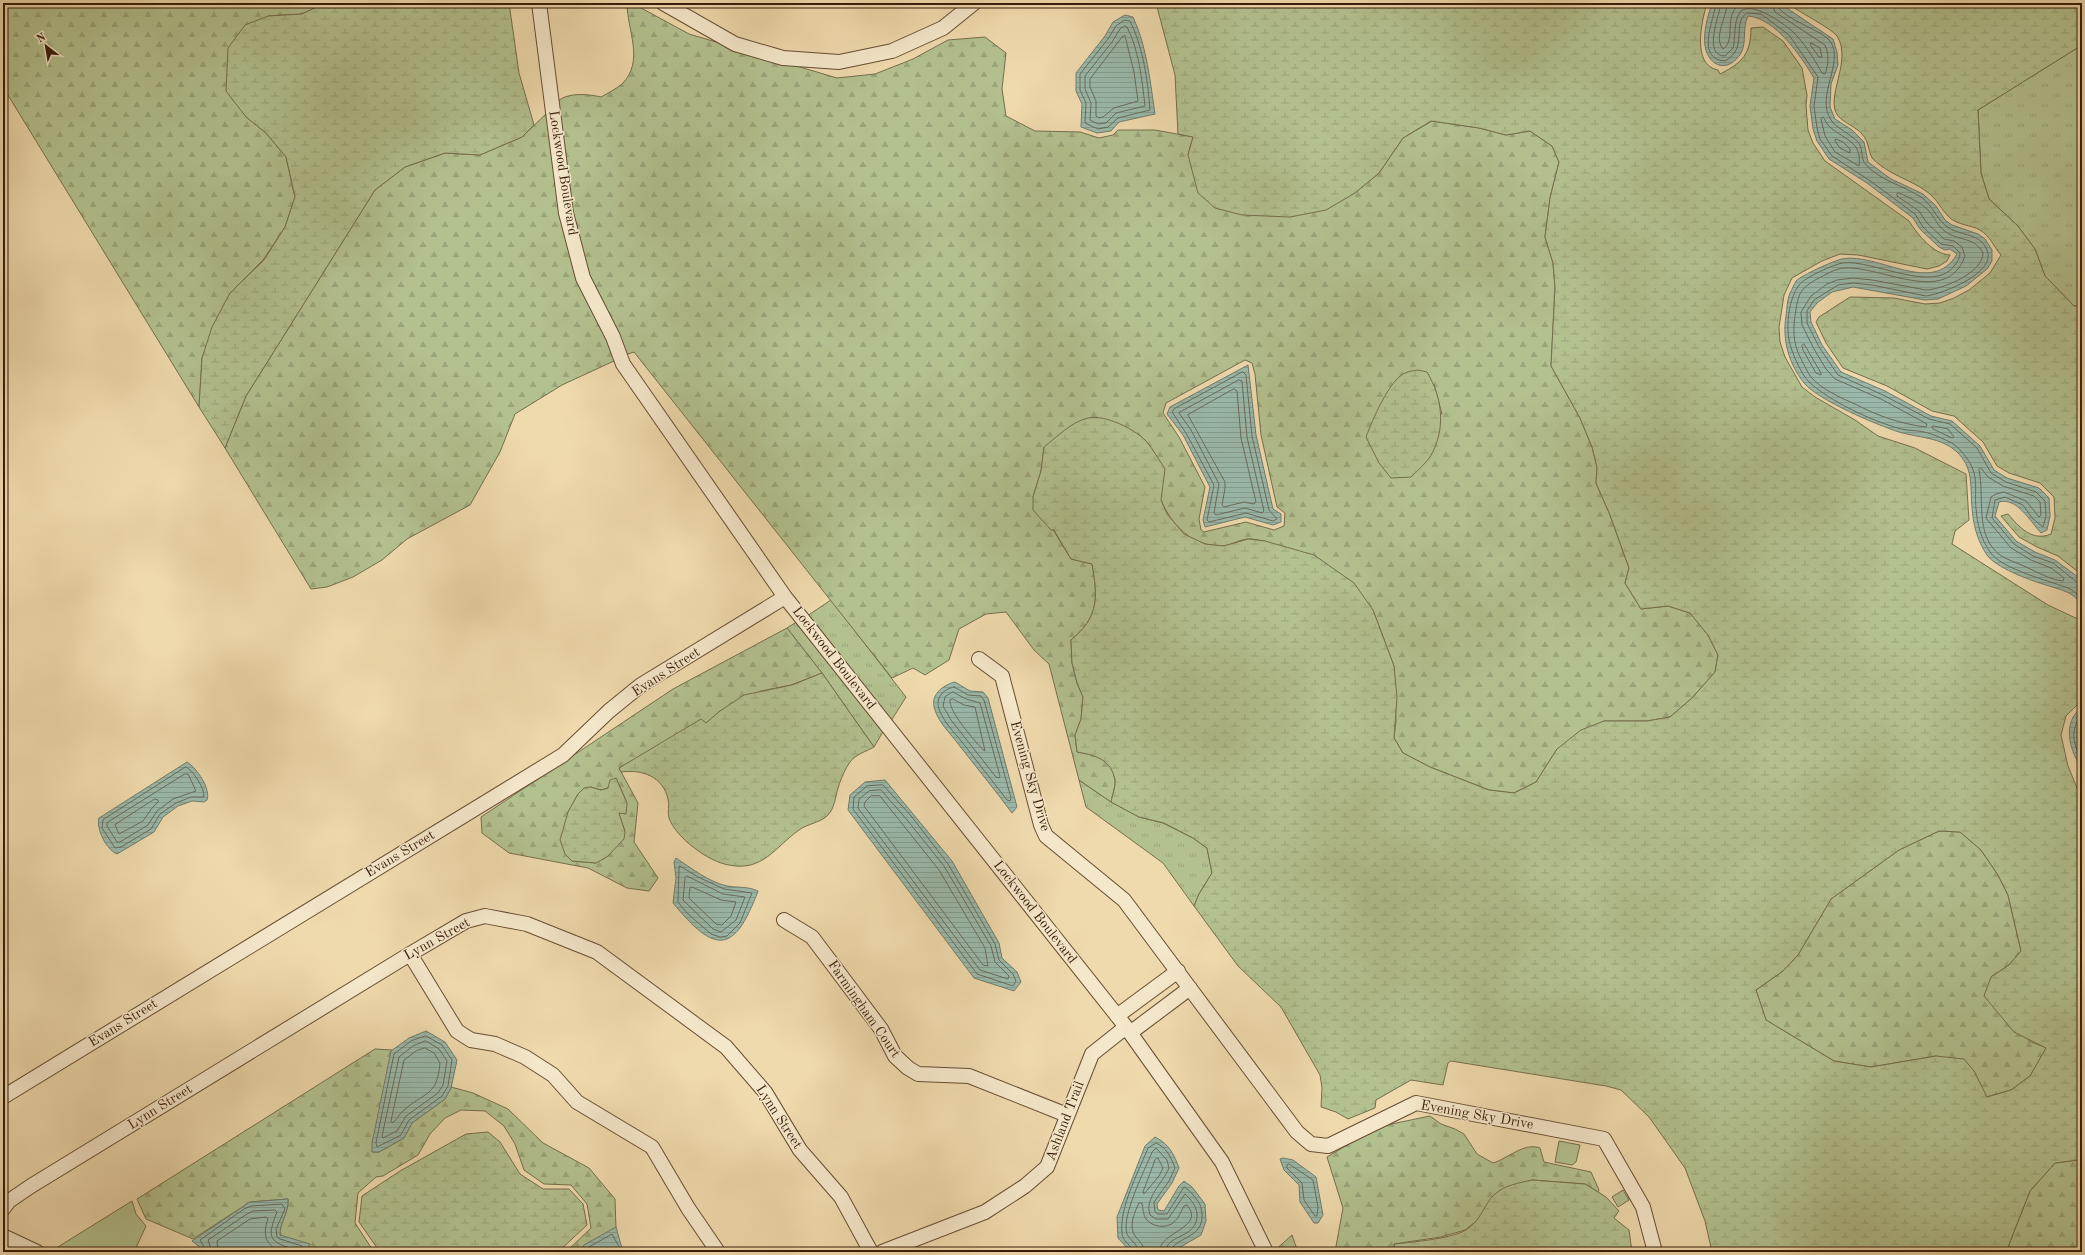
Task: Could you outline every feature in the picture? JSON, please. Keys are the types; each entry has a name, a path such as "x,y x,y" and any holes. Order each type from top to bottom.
{"street":[{"name":"Lockwood Boulevard","path":"539,3 566,213 583,278 613,337 623,364 785,597 1128,1030 1222,1162 1266,1252"},
{"path":"663,3 684,17 735,44 783,58 839,62 892,51 943,28 974,3"},
{"name":"Evans Street","path":"3,1097 563,755 609,711 641,685 785,597"},
{"name":"Evening Sky Drive","path":"979,659 1002,676 1041,825 1046,836 1124,900 1297,1132 1311,1144 1328,1146 1416,1103 1604,1139 1643,1207 1654,1252"},
{"name":"Lynn Street","path":"3,1209 9,1201 31,1186 410,954 466,921 485,916 526,924 597,952 726,1047 765,1092 800,1150 841,1197 871,1252"},
{"name":"Farmingham Court","path":"784,920 812,937 881,1029 895,1056 908,1068 918,1074 969,1076 1067,1115"},
{"path":"410,954 457,1031 471,1040 495,1044 525,1056 553,1075 578,1102 652,1147 688,1208 718,1252"},
{"path":"1117,1016 1178,971"},
{"path":"1128,1030 1190,988"},
{"name":"Ashland Trail","path":"882,1252 985,1212 1025,1186 1047,1167 1092,1054 1128,1030"},
{"path":"3,1236 37,1252"}],"green space":[{"path":"3,3 325,3 302,14 268,16 246,117 266,133 286,157 295,197 285,227 263,260 230,293 202,358 199,407 3,87"},
{"path":"325,3 509,3 519,73 534,125 522,137 480,155 445,153 405,167 375,190 246,396 225,448 199,407 202,358 212,327 230,293 264,260 285,227 295,197 286,157 266,133 246,117 226,91 228,48 245,25 268,16 302,14"},
{"path":"627,3 632,3 689,34 837,78 875,74 913,59 948,40 985,37 1006,53 1002,89 1006,116 1035,131 1080,132 1099,138 1113,135 1118,130 1155,130 1193,137 1188,155 1355,193 1379,173 1403,138 1432,121 1479,128 1506,135 1530,131 1552,146 1559,162 1550,198 1545,237 1553,263 1555,287 1551,366 1580,418 1592,447 1597,467 1596,483 1610,515 1629,568 1625,583 1641,609 1668,606 1690,613 1708,635 1718,655 1715,672 1692,698 1670,717 1647,721 1604,721 1557,749 1536,782 1514,793 1489,790 1430,767 1403,753 1394,738 1396,721 1394,666 1373,610 1265,541 1247,539 1223,546 1202,543 1193,539 1171,518 1161,500 1044,447 1041,471 1033,497 1071,559 1092,564 1095,597 1092,615 1080,632 1071,640 1072,663 1077,683 1083,697 1081,719 1075,735 1077,752 1102,759 1110,767 1115,780 1111,802 1079,780 1049,664 1034,650 1006,612 986,614 959,629 949,660 925,675 913,668 892,678 634,352 625,355 588,276 572,212 557,102 572,95 590,95 601,97 622,84 629,75 634,55","holes":["1245,360 1252,363 1255,374 1261,435 1277,507 1285,513 1284,526 1274,530 1246,522 1204,532 1201,530 1199,519 1205,487 1179,437 1163,413 1166,403","1434,384 1442,414 1366,437"]},
{"path":"1156,3 1707,3 1700,41 1704,60 1710,66 1718,70 1720,74 1734,66 1744,57 1747,51 1751,37 1751,28 1763,27 1783,41 1802,68 1807,95 1806,106 1808,130 1813,143 1825,161 1909,221 1926,243 1944,254 1950,255 1947,261 1939,266 1927,269 1858,255 1840,254 1822,261 1792,278 1784,295 1779,327 1780,342 1785,357 1802,387 1815,397 1855,420 1878,436 1915,448 1966,474 1969,520 1955,531 1952,544 2048,605 2082,621 2082,700 2066,716 2061,735 2068,766 2082,800 2082,1162 2078,1160 2055,1163 2030,1191 2006,1252 1712,1252 1705,1221 1685,1168 1649,1117 1621,1090 1606,1086 1451,1061 1448,1063 1443,1085 1411,1080 1376,1100 1375,1108 1348,1119 1336,1112 1321,1107 1322,1088 1320,1075 1281,1007 1238,966 1194,906 1199,894 1212,873 1207,848 1193,838 1164,823 1139,817 1111,802 1115,780 1110,767 1101,759 1077,752 1075,735 1081,719 1083,697 1077,683 1072,663 1071,640 1080,632 1092,615 1095,587 1092,564 1071,559 1054,530 1051,530 1033,510 1033,497 1041,471 1044,447 1070,426 1088,418 1102,418 1127,427 1146,441 1165,469 1161,500 1167,514 1184,534 1205,544 1224,546 1248,539 1265,541 1314,555 1354,583 1373,610 1394,666 1397,697 1394,738 1403,753 1430,767 1489,790 1514,793 1536,782 1557,749 1581,730 1604,721 1647,721 1670,717 1692,698 1715,672 1718,655 1708,635 1690,613 1668,606 1641,609 1625,583 1629,568 1610,515 1596,483 1597,467 1592,447 1580,418 1551,366 1555,287 1553,263 1545,237 1550,198 1559,162 1552,146 1530,131 1506,135 1479,128 1431,121 1403,138 1379,173 1355,193 1326,210 1290,217 1242,215 1215,208 1198,193 1188,155 1193,137 1178,134 1175,75","holes":["1939,831 1960,832 1981,850 1998,875 2008,895 2021,951 2009,965 1991,977 1984,996 2014,1032 2046,1048 2030,1076 2011,1090 1987,1097 1974,1071 1964,1059 1936,1056 1871,1067 1834,1061 1766,1020 1756,990 1783,971 1798,955 1831,899 1899,850"]},
{"path":"1787,3 2082,3 2082,45 1978,110 1981,173 1989,199 2017,225 2035,249 2045,276 2074,306 2082,305 2082,575 2058,556 2019,537 2001,516 2008,514 2021,528 2032,535 2044,536 2051,534 2055,518 2054,497 2040,483 2009,473 1997,466 1983,442 1954,416 1932,411 1887,386 1843,368 1826,343 1816,322 1819,317 1850,297 1894,298 1925,304 1940,303 1969,290 1990,273 2001,255 1983,232 1976,228 1961,224 1950,218 1930,194 1886,169 1872,158 1865,137 1840,118 1835,108 1834,99 1842,57 1841,46 1837,36"},
{"path":"2082,45 2082,305 2074,306 2045,276 2035,249 2017,225 1989,199 1981,173 1978,110"},
{"path":"548,112 561,213 616,360 562,385 515,414 500,452 470,505 407,539 382,560 353,577 327,587 311,589 225,448 246,396 375,190 405,167 445,153 480,155 522,137"},
{"path":"1418,370 1427,372 1436,393 1440,414 1439,436 1430,457 1411,477 1391,478 1379,463 1366,437 1372,421 1387,392 1393,384 1405,373"},
{"path":"831,600 906,697 891,721 807,616"},
{"path":"798,621 884,730 874,747 822,673 787,628"},
{"path":"787,628 822,673 791,685 761,691 720,711 706,724 619,768 638,803 634,842 658,878 649,891 627,888 588,868 509,853 482,833 481,817 673,689","holes":["616,778 627,803 618,812 625,831 596,863 572,861 568,812 578,794 591,787 603,790"]},
{"path":"822,673 874,747 857,756 849,763 840,783 833,807 828,815 799,830 760,861 751,865 729,865 721,863 703,854 686,841 673,826 668,816 669,801 662,785 651,776 644,773 629,771 621,772 619,768 701,719 706,723 720,711 744,695 792,685"},
{"path":"616,778 627,803 626,814 619,813 625,832 624,839 607,857 596,863 572,861 565,854 560,840 568,812 578,794 584,788 590,787 601,790 608,788 610,780"},
{"path":"1079,780 1111,802 1139,817 1163,823 1193,838 1207,848 1212,873 1199,894 1194,906 1163,863 1086,807"},
{"path":"1939,831 1960,832 1981,850 1998,875 2008,895 2021,951 2009,965 1991,977 2029,1041 2047,1048 2030,1076 2011,1090 1986,1097 1974,1071 1936,1056 1871,1067 1834,1061 1766,1020 1756,990 1783,971 1798,955 1831,899 1899,850"},
{"path":"375,1049 392,1050 372,1152 379,1152 404,1138 412,1123 445,1099 451,1087 473,1093 508,1109 543,1143 589,1168 615,1199 616,1228 584,1245 579,1252 566,1252 591,1228 587,1204 571,1185 544,1184 524,1170 515,1144 504,1126 485,1111 461,1110 445,1118 430,1134 418,1155 383,1176 376,1177 358,1193 355,1223 374,1252 306,1252 309,1244 280,1236 288,1199 250,1202 193,1239 146,1219 137,1199"},
{"path":"1430,1116 1441,1124 1464,1134 1477,1154 1493,1163 1528,1147 1540,1148 1544,1162 1591,1172 1599,1190 1598,1192 1585,1184 1532,1180 1494,1195 1479,1219 1465,1230 1441,1237 1394,1244 1395,1249 1398,1252 1335,1252 1343,1208 1327,1157 1377,1127"},
{"path":"488,1132 500,1142 520,1174 543,1189 569,1189 583,1204 587,1225 558,1252 380,1252 359,1222 362,1196 400,1171 466,1134"},
{"path":"1559,1141 1580,1145 1576,1162 1572,1165 1555,1162"},
{"path":"2078,1160 2082,1162 2082,1252 2006,1252 2030,1191 2055,1163"},
{"path":"1532,1180 1585,1184 1606,1197 1619,1211 1614,1218 1629,1230 1632,1252 1398,1252 1395,1249 1394,1244 1441,1238 1466,1230 1476,1222 1495,1194 1503,1188"},
{"path":"1623,1190 1629,1200 1618,1207 1612,1197"},
{"path":"132,1201 136,1214 146,1226 134,1252 57,1252 53,1250"},
{"path":"1292,1235 1298,1252 1273,1252"}],"water":[{"path":"1712,3 1779,3 1833,39 1837,52 1838,65 1831,84 1830,107 1835,119 1852,130 1864,142 1868,162 1891,179 1923,194 1936,206 1945,220 1952,225 1978,234 1985,239 1992,250 1992,261 1987,269 1966,286 1938,299 1925,300 1853,287 1832,292 1817,303 1810,312 1811,322 1822,345 1841,372 1885,391 1931,416 1952,421 1980,446 1994,470 2007,478 2039,488 2049,498 2050,516 2047,530 2041,533 2023,511 2012,503 2006,501 1999,502 1995,516 2016,541 2035,552 2055,560 2082,580 2082,603 2066,592 2029,579 1991,560 1978,538 1973,513 1970,477 1966,464 1962,457 1950,446 1929,438 1899,432 1877,424 1834,404 1811,390 1804,383 1794,368 1786,343 1785,325 1789,296 1795,282 1799,278 1818,268 1842,259 1872,261 1920,273 1934,272 1947,266 1957,254 1950,249 1945,250 1939,247 1920,229 1913,218 1867,183 1829,159 1817,141 1813,129 1810,106 1814,78 1795,49 1768,23 1758,18 1748,16 1745,25 1743,49 1736,59 1731,63 1720,65 1711,59 1705,46 1705,35 1706,24"},
{"path":"1125,15 1133,17 1142,40 1155,114 1119,122 1111,131 1097,133 1081,127 1082,104 1076,91 1076,73 1105,36 1113,22"},
{"path":"1248,365 1256,435 1273,509 1281,514 1281,522 1273,525 1245,517 1205,527 1203,520 1210,487 1183,435 1167,414 1170,407"},
{"path":"955,682 970,691 983,692 988,698 1017,807 1012,813 937,715 934,705 936,695 942,688"},
{"path":"2082,707 2082,769 2071,746 2070,729 2071,721"},
{"path":"187,762 195,769 202,779 207,790 207,800 204,802 192,801 178,806 163,817 154,832 117,854 109,848 100,833 98,822 99,818"},
{"path":"885,780 952,861 999,943 1002,958 1017,972 1021,982 1014,991 974,978 848,810 850,795 865,782"},
{"path":"676,858 700,874 720,884 750,888 758,891 749,912 740,927 732,936 722,940 712,938 701,932 673,903 676,878 674,862"},
{"path":"426,1031 445,1042 457,1060 451,1088 445,1099 412,1123 404,1138 379,1152 372,1152 372,1143 391,1051 409,1038"},
{"path":"1155,1137 1167,1146 1175,1158 1179,1168 1172,1183 1157,1204 1158,1210 1164,1211 1179,1186 1184,1181 1192,1187 1205,1204 1206,1221 1201,1235 1172,1252 1131,1252 1118,1238 1117,1217 1145,1146"},
{"path":"1283,1158 1293,1160 1316,1177 1323,1215 1318,1223 1314,1223 1300,1202 1299,1185 1284,1170 1280,1159"},
{"path":"288,1199 280,1235 310,1244 306,1252 206,1252 192,1241 250,1202"},
{"path":"616,1227 621,1245 626,1252 579,1252 584,1245"}]}
